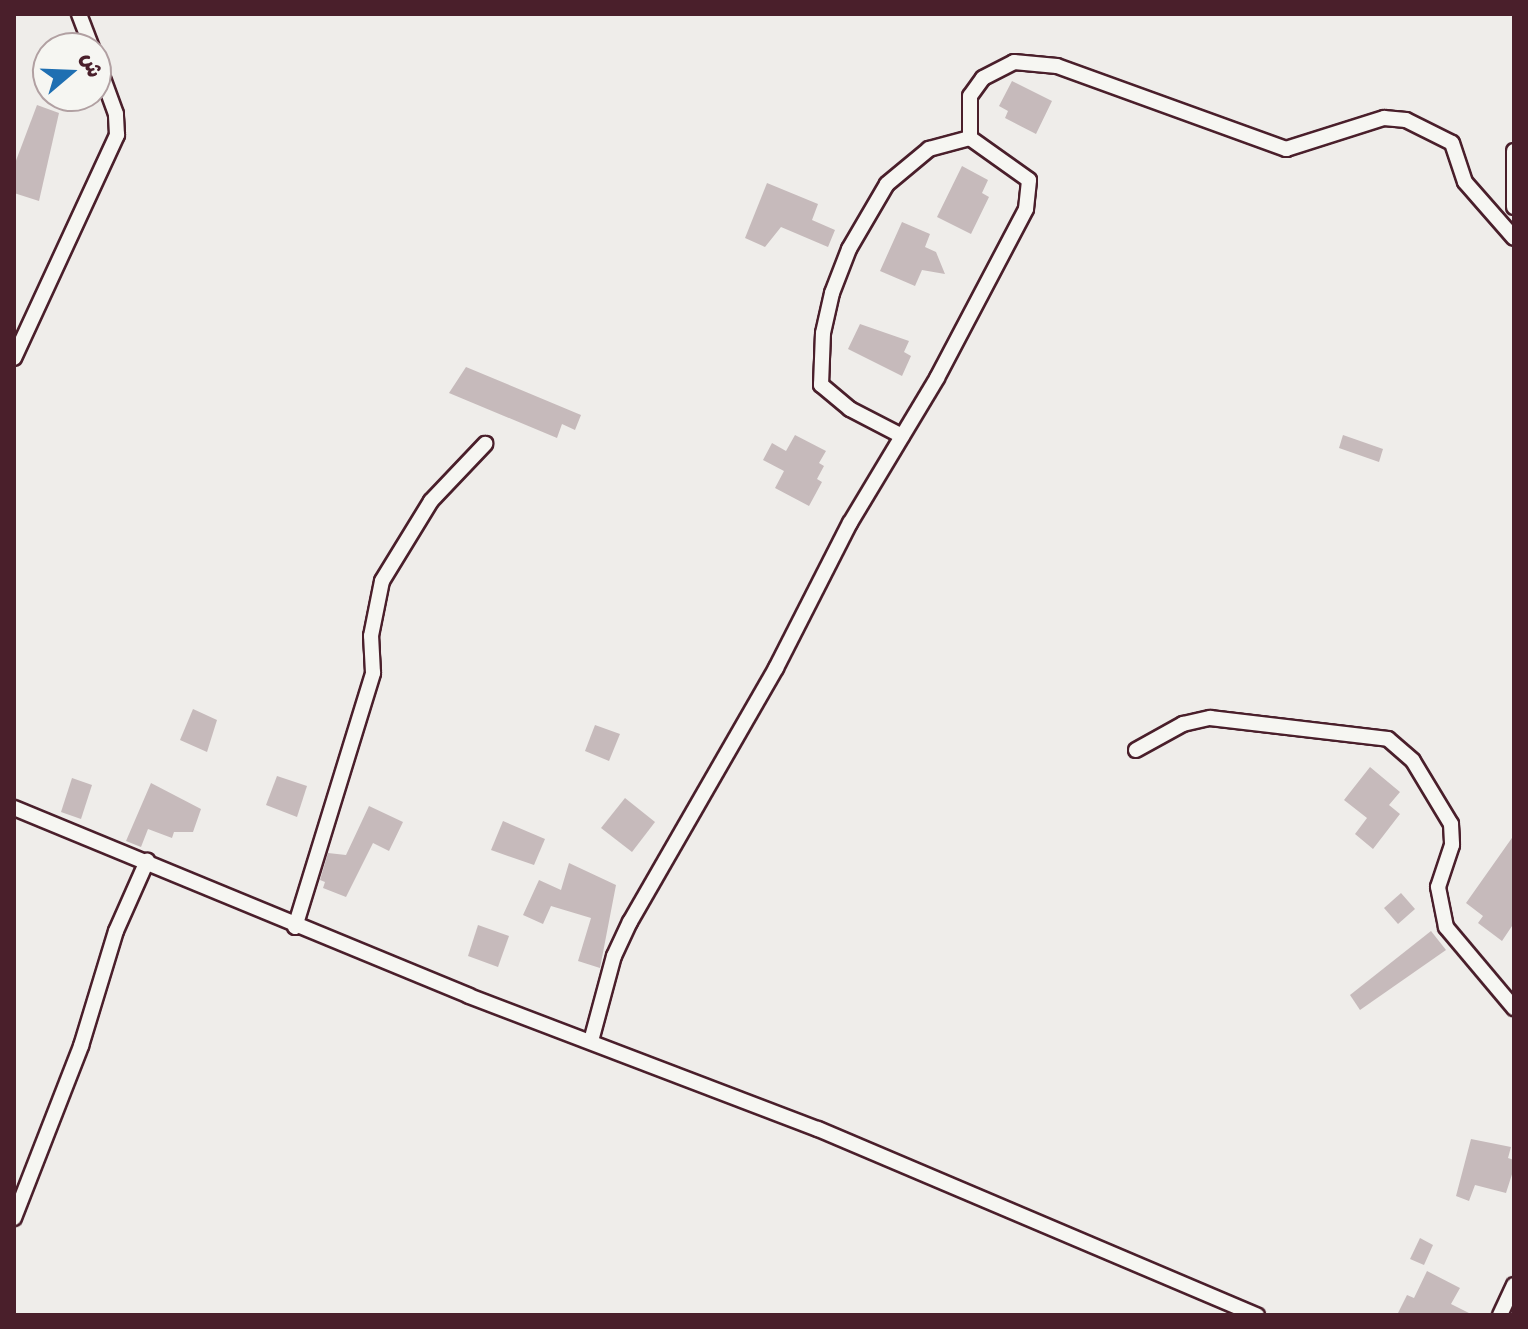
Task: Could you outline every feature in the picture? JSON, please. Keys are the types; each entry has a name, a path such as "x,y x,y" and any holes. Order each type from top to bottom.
{"street":[{"path":"591,1041 614,956 630,922 902,436 1030,199 1029,180 1022,172 980,150 970,138 968,107 975,88 993,70 1014,62 1087,75 1286,149 1384,118 1406,120 1452,143 1465,182 1514,238"},
{"path":"14,358 117,135 112,103"},
{"path":"902,436 850,409 821,385 823,333 832,293 860,228 895,175 929,149 970,138"},
{"path":"1514,151 1514,207"},
{"path":"295,927 373,673 371,636 382,581 431,501 485,444"},
{"path":"1136,750 1183,724 1210,718 1388,739 1413,761 1451,824 1452,845 1438,887 1446,927 1514,1008"},
{"path":"14,808 147,861 295,927 818,1129 1257,1315"},
{"path":"14,1218 81,1046 116,931 147,861"},
{"path":"1500,1315 1514,1285"}],"building":[{"path":"1012,81 1052,101 1036,134 1005,118 1008,111 999,106"},
{"path":"34,112 59,113 39,201 14,193 14,166"},
{"path":"962,166 988,180 982,193 989,197 971,234 937,217"},
{"path":"767,183 818,204 812,220 835,230 828,247 781,227 765,247 745,238"},
{"path":"902,222 930,234 925,247 936,252 945,274 922,270 915,286 880,271"},
{"path":"860,324 909,341 904,352 911,356 902,376 848,349"},
{"path":"466,367 581,415 575,430 562,424 557,438 449,393"},
{"path":"795,435 826,451 819,463 824,466 817,479 822,482 809,506 775,488 784,471 763,460 772,443 786,451"},
{"path":"1343,435 1383,449 1379,462 1339,448"},
{"path":"193,709 217,720 207,752 180,740"},
{"path":"595,725 620,734 609,761 585,751"},
{"path":"1370,767 1400,792 1389,805 1400,814 1373,849 1355,834 1367,818 1344,800"},
{"path":"277,776 307,786 297,817 266,805"},
{"path":"72,778 92,785 81,819 61,812"},
{"path":"151,783 201,809 193,832 174,832 172,838 148,829 141,847 126,841"},
{"path":"625,798 655,822 632,852 601,828"},
{"path":"369,806 403,822 389,851 373,843 346,897 323,888 325,882 320,880 328,853 346,855"},
{"path":"503,821 545,839 534,865 491,850"},
{"path":"1514,835 1514,923 1502,941 1478,923 1483,916 1466,903"},
{"path":"569,863 616,885 600,968 578,961 591,918 551,906 543,924 523,915 539,880 561,890"},
{"path":"1401,893 1415,909 1398,924 1384,908"},
{"path":"478,925 509,936 498,967 468,956"},
{"path":"1431,931 1446,950 1360,1010 1350,995"},
{"path":"1471,1139 1511,1147 1508,1158 1514,1160 1514,1168 1506,1193 1475,1185 1469,1201 1456,1196"},
{"path":"1420,1238 1433,1245 1424,1265 1410,1259"},
{"path":"1427,1271 1460,1288 1451,1304 1473,1315 1397,1315 1407,1295 1414,1298"}]}
